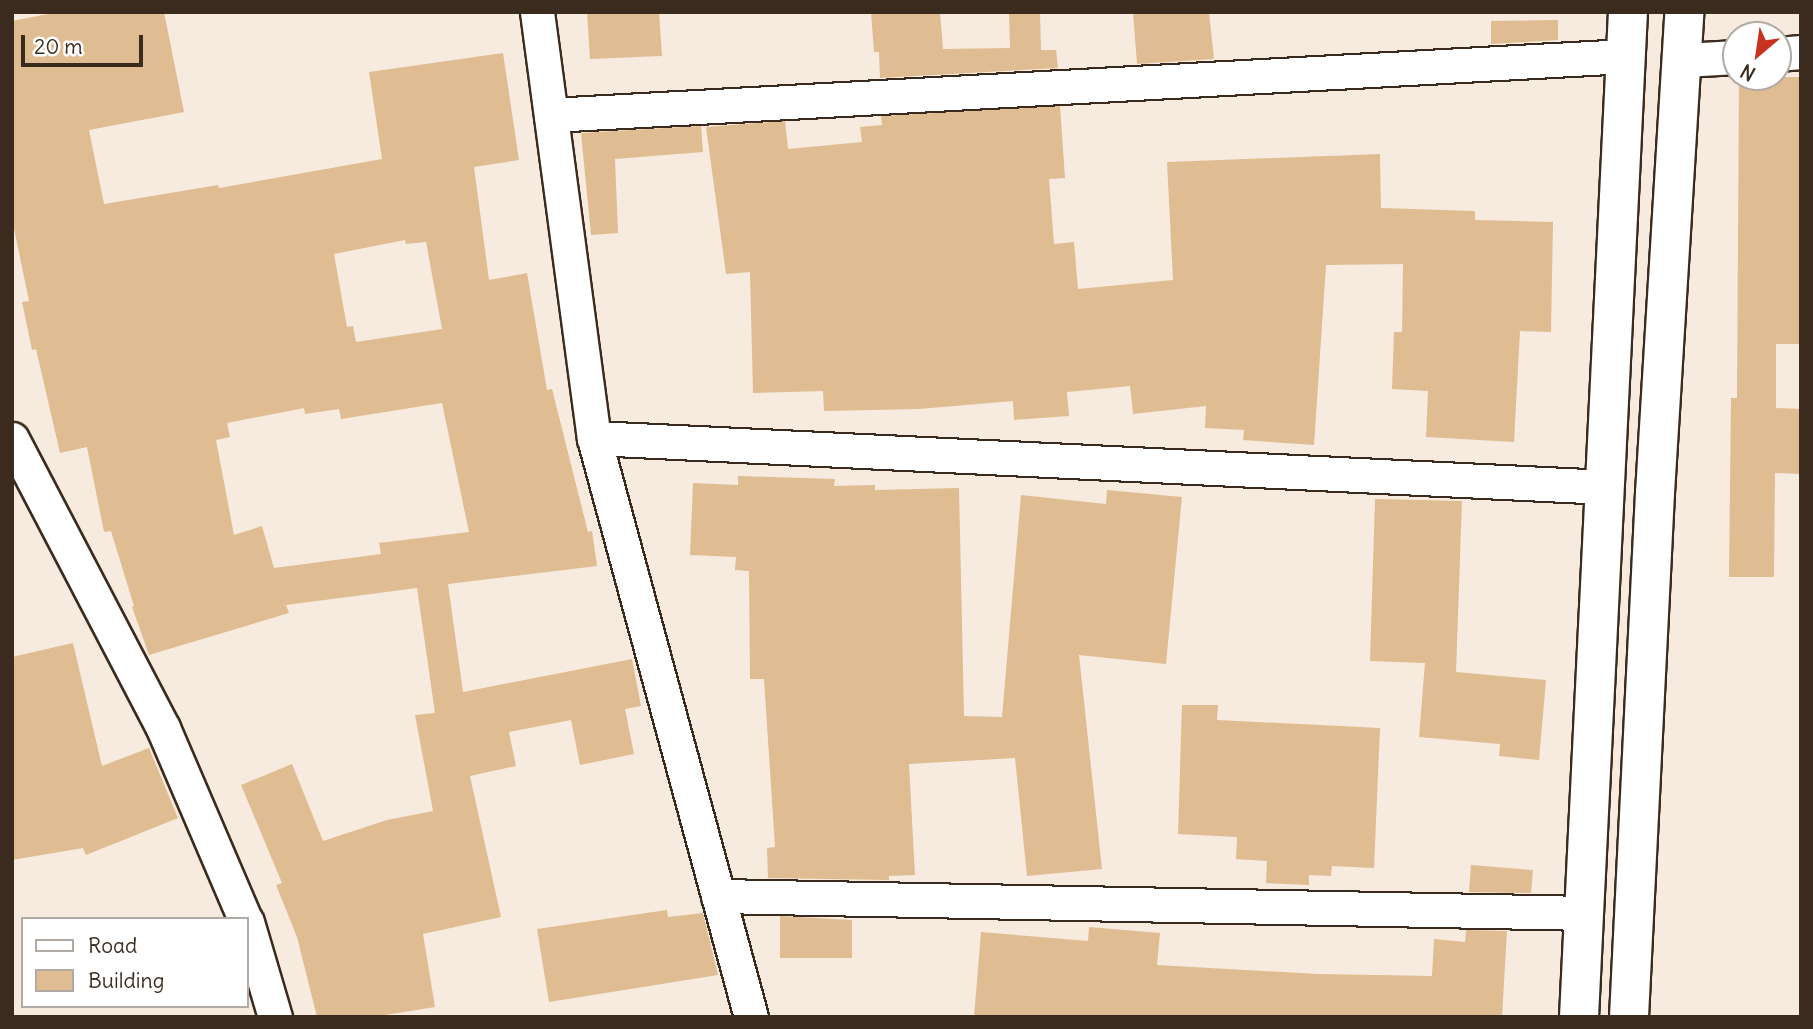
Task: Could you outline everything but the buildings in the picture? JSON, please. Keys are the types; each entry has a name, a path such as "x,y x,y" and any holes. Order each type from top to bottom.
{"main road":[{"path":"1579,1017 1628,12"},
{"path":"1629,1017 1655,493 1684,60 1684,12"}],"street":[{"path":"537,12 594,438 751,1017"},
{"path":"551,115 1626,56"},
{"path":"1684,60 1722,58"},
{"path":"594,438 1605,487"},
{"path":"12,439 163,727 245,917"},
{"path":"718,896 1584,913"},
{"path":"248,927 275,1017"}]}
